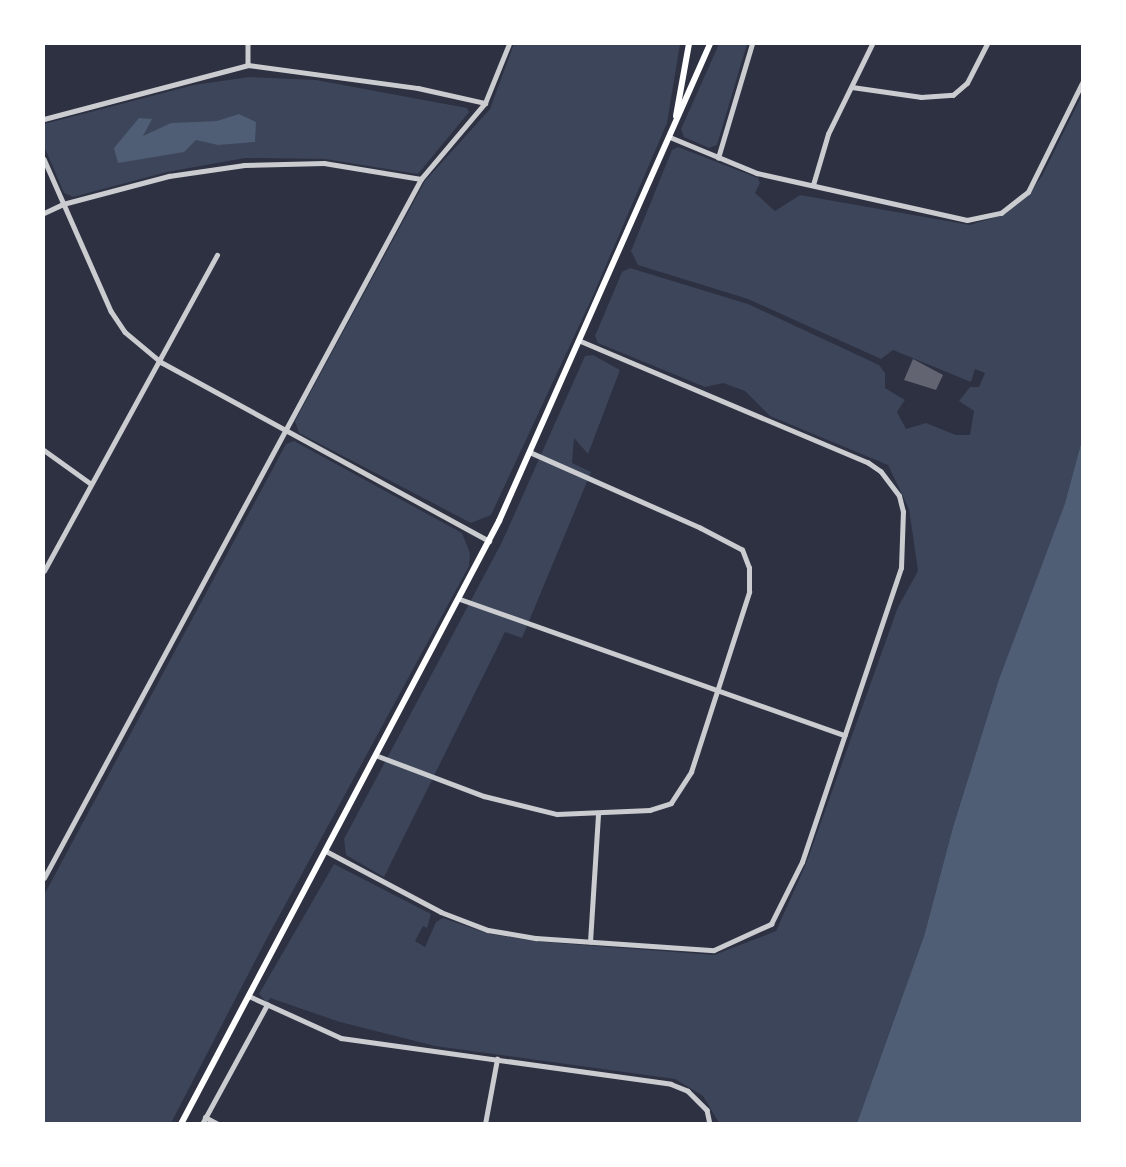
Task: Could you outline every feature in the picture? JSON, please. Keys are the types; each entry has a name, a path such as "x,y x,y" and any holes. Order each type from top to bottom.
{"main road":[{"path":"670,137 690,44"},
{"path":"181,1124 378,756 489,541 581,342 710,44"}],"street":[{"path":"248,44 248,65"},
{"path":"44,878 421,179 485,103 509,44"},
{"path":"718,158 752,44"},
{"path":"813,185 828,134 873,44"},
{"path":"852,87 921,97 953,95 967,83 987,44"},
{"path":"44,119 248,65 340,75 485,103"},
{"path":"670,137 757,173 967,220 1000,213 1028,192 1083,83"},
{"path":"44,159 111,312 125,332 161,362 489,541"},
{"path":"44,213 63,204 169,176 244,165 324,163 421,179"},
{"path":"44,570 90,483 161,362 218,255"},
{"path":"326,851 441,912 488,930 590,942 714,950 771,924 802,862 901,568 903,512 891,483 868,464 581,342"},
{"path":"44,450 90,483"},
{"path":"378,756 484,796 557,814 650,810 671,803 691,771 749,592 749,568 742,550 700,528 531,453"},
{"path":"460,600 717,693 845,735"},
{"path":"590,942 598,814"},
{"path":"249,996 341,1038 670,1084 688,1091 707,1110 710,1124"},
{"path":"202,1124 267,1005"},
{"path":"485,1124 497,1059"},
{"path":"205,1117 218,1124"}],"shaded area":[{"path":"514,44 680,44 667,123 592,298 491,515 471,523 299,433 295,421 425,181 490,109"},
{"path":"719,44 747,44 717,145 709,148 684,137 681,129"},
{"path":"249,77 316,80 467,108 469,112 418,174 325,159 245,158 167,172 73,197 64,193 44,146 44,124 194,85"},
{"path":"1082,95 1082,440 1065,503 999,679 953,827 924,936 857,1123 719,1123 703,1096 675,1079 435,1046 340,1022 270,998 267,1003 259,994 334,864 431,914 427,928 423,926 415,941 425,947 436,922 443,918 489,934 543,942 714,955 776,931 806,864 898,607 918,571 909,509 888,465 770,416 745,391 723,383 705,387 598,343 595,336 622,272 630,268 748,304 879,365 885,373 885,388 905,400 897,412 906,429 926,423 956,435 970,435 974,411 959,401 970,387 979,387 985,373 975,369 971,382 893,350 881,359 748,299 638,265 631,251 672,150 678,147 758,178 760,183 755,193 775,211 800,195 970,225 1005,214 1029,194 1042,176"},
{"path":"239,114 256,122 255,142 218,145 196,140 184,152 118,163 114,148 139,118 152,119 143,136 171,123 217,121"},
{"path":"593,355 620,370 588,454 574,438 572,463 591,472 522,638 505,632 384,877 346,855 344,839 502,542 585,356"},
{"path":"1082,440 1082,1123 857,1123 924,936 953,827 999,679 1065,503"},
{"path":"294,441 462,533 470,553 469,566 265,942 171,1123 44,1123 44,895 286,444"}],"building":[{"path":"913,359 943,375 936,390 904,380"}]}
